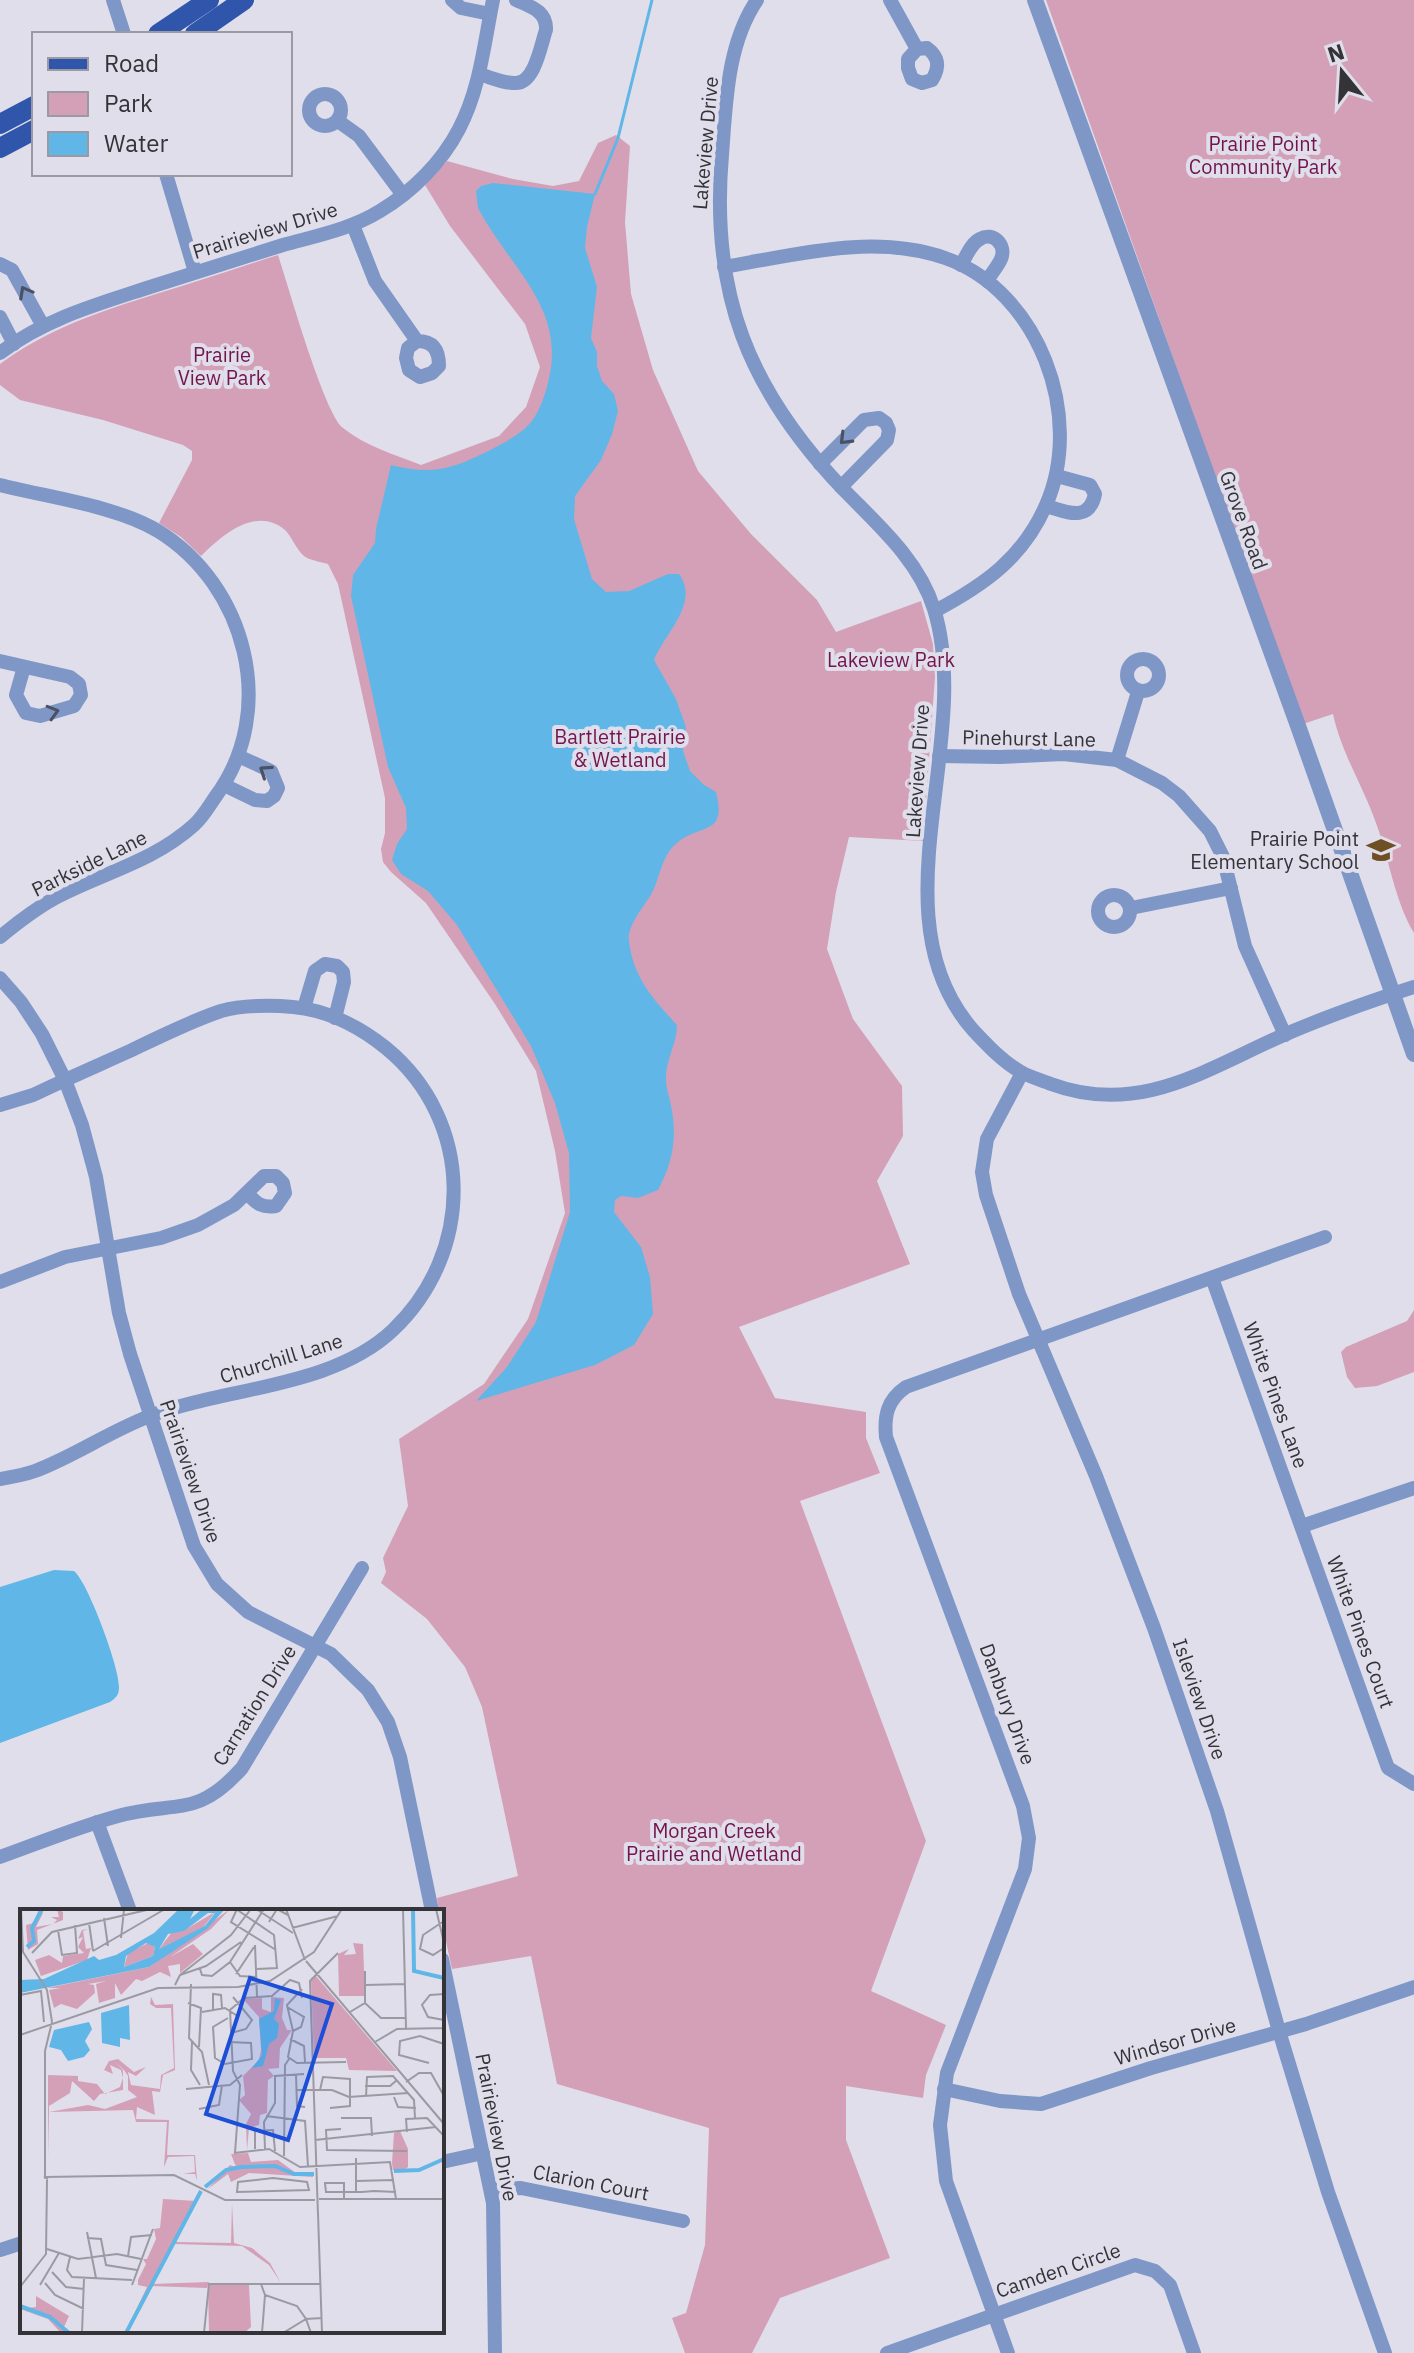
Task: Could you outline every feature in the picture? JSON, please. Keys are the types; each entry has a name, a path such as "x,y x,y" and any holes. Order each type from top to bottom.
{"main road":[{"path":"161,32 209,0"},
{"path":"198,32 244,0"},
{"path":"0,124 32,107"},
{"path":"0,148 32,131"}],"street":[{"path":"113,0 123,32"},
{"name":"Prairieview Drive","path":"0,353 43,326 100,303 353,225 403,195 433,168 451,143 473,98 491,7 461,8 452,0"},
{"path":"479,74 515,84 529,76 546,23 540,13 516,0"},
{"name":"Lakeview Drive","path":"757,0 739,38 729,78 717,204 724,267 738,327 766,392 820,464 897,545 920,578 935,611 942,648 944,685 927,901 931,946 942,980 963,1018 989,1047 1022,1073 1067,1090 1116,1097 1165,1089 1285,1035 1414,987"},
{"path":"890,0 917,49"},
{"name":"Grove Road","path":"1035,0 1414,1054"},
{"path":"338,121 359,136 403,195"},
{"path":"167,176 195,272"},
{"path":"353,225 375,281 417,341"},
{"path":"961,265 976,240 987,236 998,240 1003,247 1003,256 987,281"},
{"path":"724,267 843,247 882,246 921,252 961,265 987,281 1038,342 1049,370 1061,430 1057,476 1046,506 1030,534 1003,567 975,590 935,611"},
{"path":"0,264 12,270 43,326"},
{"path":"0,317 14,344"},
{"path":"820,464 864,420 879,418 886,423 889,430 887,440 841,487"},
{"path":"1046,506 1075,515 1086,513 1093,505 1095,494 1090,485 1057,476"},
{"name":"Parkside Lane","path":"0,485 119,514 156,530 202,566 237,625 249,681 247,718 238,756 224,785 196,824 162,851 55,898 22,918 0,937"},
{"path":"0,661 70,677 79,684 81,695 74,706 40,716 26,713 16,695 24,667"},
{"path":"1117,760 1138,692"},
{"name":"Pinehurst Lane","path":"939,756 1063,754 1117,760 1162,783 1198,814 1223,857 1245,946 1285,1035"},
{"path":"224,785 255,800 267,801 278,788 271,771 238,756"},
{"path":"1131,908 1231,888"},
{"path":"304,1008 315,971 325,964 337,966 343,972 344,982 335,1018"},
{"name":"Prairieview Drive","path":"0,978 42,1034 65,1080 96,1177 123,1327 194,1546 217,1584 248,1612 343,1664 368,1690 388,1722 400,1757 429,1909"},
{"name":"Churchill Lane","path":"0,1105 33,1095 224,1010 304,1008 335,1018 372,1036 399,1059 429,1096 447,1138 454,1174 453,1216 443,1257 423,1296 392,1331 354,1358 312,1373 150,1416 34,1472 0,1479"},
{"name":"Isleview Drive","path":"1022,1073 987,1139 982,1172 986,1195 1037,1340 1096,1476 1154,1628 1217,1811 1328,2192 1385,2353"},
{"path":"0,1282 65,1257 161,1238 198,1225 248,1194"},
{"name":"Danbury Drive","path":"1008,2353 946,2181 940,2144 947,2073 1025,1869 1028,1826 981,1687 886,1437 885,1416 893,1399 906,1387 1325,1237"},
{"name":"White Pines Lane","path":"1212,1278 1302,1526"},
{"path":"1302,1526 1414,1486"},
{"name":"White Pines Court","path":"1302,1526 1388,1768 1414,1784"},
{"name":"Carnation Drive","path":"0,1857 122,1814 183,1807 205,1800 225,1787 242,1768 362,1568"},
{"path":"97,1822 129,1909"},
{"name":"Prairieview Drive","path":"444,1968 491,2189 495,2222 495,2353"},
{"name":"Windsor Drive","path":"944,2089 1000,2101 1041,2104 1414,1987"},
{"path":"444,2162 483,2153"},
{"name":"Clarion Court","path":"491,2189 521,2188 683,2221"},
{"path":"0,2250 20,2244"},
{"name":"Camden Circle","path":"887,2353 1135,2265 1155,2271 1170,2285 1194,2353"}],"green space":[{"name":"Prairie Point Community Park","path":"1046,0 1414,0 1414,933 1402,908 1376,823 1341,742 1333,714 1303,724"},
{"path":"616,135 630,146 625,222 631,294 653,370 698,471 751,534 817,600 836,632 921,601 933,644 935,677 923,841 849,837 827,949 853,1019 902,1086 903,1136 877,1181 910,1264 739,1327 775,1398 866,1412 866,1438 880,1473 800,1501 926,1841 871,1991 946,2025 926,2075 923,2098 846,2086 846,2140 890,2258 780,2298 752,2353 685,2353 672,2318 686,2313 705,2245 709,2128 557,2084 531,1956 452,1969 444,1932 444,1909 439,1909 437,1898 518,1876 482,1707 465,1667 427,1619 381,1583 386,1572 383,1558 408,1506 399,1439 484,1384 528,1319 565,1213 555,1151 536,1071 495,1004 426,903 383,862 381,849 385,833 385,798 338,584 328,564 304,556 285,530 274,523 262,521 251,522 229,532 201,556 181,537 159,523 192,460 192,451 183,445 103,420 20,400 0,385 0,364 36,341 75,322 278,255 326,399 343,428 371,445 421,465 499,436 526,407 540,367 525,324 450,226 425,185 447,161 553,186 579,181 598,143"},
{"path":"1414,1310 1414,1372 1377,1386 1355,1388 1347,1377 1341,1352 1407,1321"}],"water":[{"path":"493,183 595,194 585,248 597,287 591,338 602,381 614,394 618,411 601,460 575,496 574,519 592,579 606,592 629,591 668,574 679,574 686,596 683,607 654,660 676,699 686,727 683,751 690,771 716,792 719,806 715,822 687,836 668,853 653,891 629,934 638,974 677,1025 666,1073 674,1132 667,1171 658,1190 638,1198 621,1196 615,1200 614,1212 641,1247 650,1277 653,1314 634,1345 595,1365 476,1401 507,1367 536,1322 570,1212 569,1153 555,1103 531,1046 457,925 428,891 401,874 392,860 397,844 407,829 406,808 388,767 351,596 353,575 375,543 391,465 433,470 469,460 522,431 534,418 546,390 552,362 551,337 544,314 521,272 478,208 476,191"},
{"path":"54,1570 74,1571 87,1591 114,1663 118,1692 110,1702 0,1743 0,1587"}],"waterway":[{"path":"595,194 618,138 652,0"}],"place":[{"name":"Prairie Point Elementary School","path":"1381,850"}],"park label":[{"name":"Prairie View Park","path":"222,366"},
{"name":"Lakeview Park","path":"891,659"},
{"name":"Bartlett Prairie & Wetland","path":"620,748"},
{"name":"Morgan Creek Prairie and Wetland","path":"714,1842"}]}
